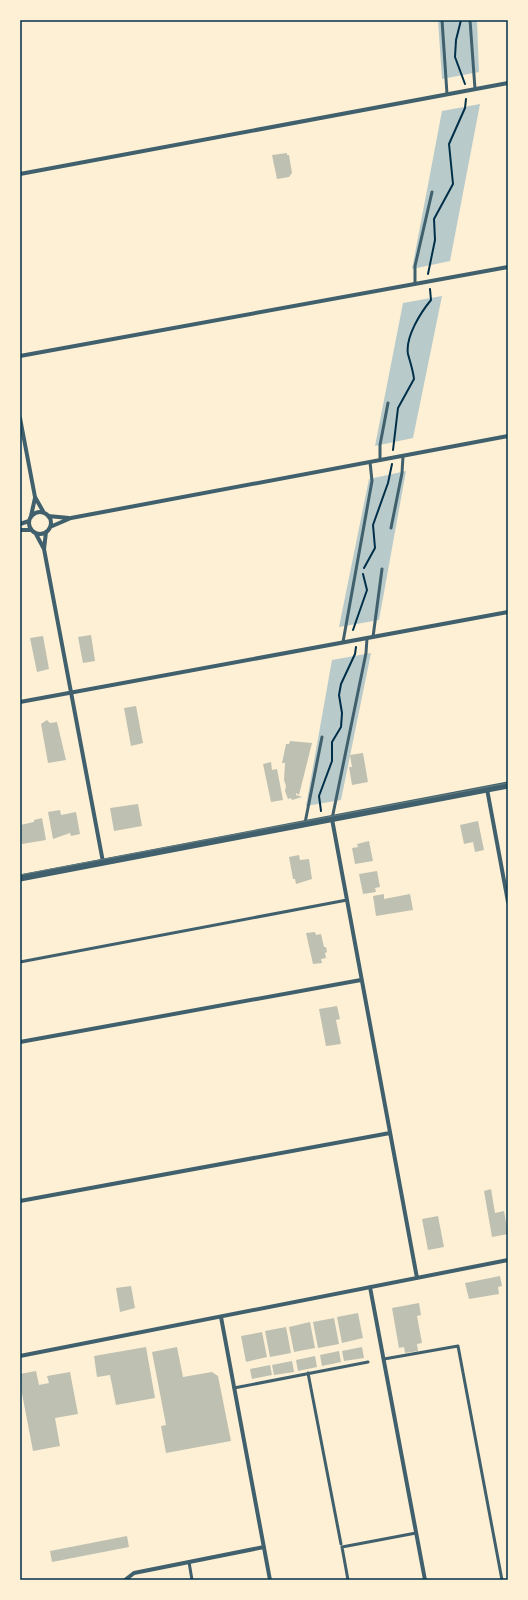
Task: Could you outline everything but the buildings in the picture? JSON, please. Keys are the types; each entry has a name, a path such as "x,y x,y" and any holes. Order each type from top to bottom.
{"street":[{"path":"20,174 508,83"},
{"path":"20,356 508,267"},
{"path":"20,418 35,497 32,516 29,521 20,524"},
{"path":"103,862 44,549 46,532 50,527 72,518 508,436"},
{"path":"35,497 51,521 50,527"},
{"path":"32,516 37,513 72,518"},
{"path":"29,521 31,530"},
{"path":"20,530 31,530 36,534 44,549"},
{"path":"36,534 46,532"},
{"path":"20,702 508,612"},
{"path":"20,878 508,785"},
{"path":"487,789 508,902"},
{"path":"332,819 417,1278"},
{"path":"20,1042 361,980"},
{"path":"20,1201 390,1133"},
{"path":"20,1356 508,1260"},
{"path":"370,1287 425,1580"},
{"path":"221,1317 270,1580"},
{"path":"125,1580 134,1573 264,1547"}],"lane":[{"path":"442,20 447,94"},
{"path":"470,20 475,89"},
{"path":"415,284 415,269 432,192"},
{"path":"380,460 380,445 388,403"},
{"path":"391,528 402,473 403,456"},
{"path":"343,642 372,481 370,462"},
{"path":"372,637 382,569"},
{"path":"332,819 366,653 367,638"},
{"path":"305,823 322,737"},
{"path":"20,962 347,900"},
{"path":"384,1359 458,1346 502,1580"},
{"path":"234,1388 368,1362"},
{"path":"308,1373 342,1544"},
{"path":"348,1580 342,1547 416,1533"},
{"path":"189,1562 192,1580"}],"path":[{"path":"323,820 319,796 332,761 332,742 341,727 342,713 339,695 341,684 355,654 353,630 367,590 363,571 375,548 373,525 388,483 398,408 414,378 408,353 409,341 421,314 432,300 428,271 435,240 434,219 453,184 449,144 465,108 466,91 455,57 456,40 462,20"}],"shaded area":[{"path":"438,20 477,20 479,72 442,79"},
{"path":"480,104 450,261 412,269 442,111"},
{"path":"442,296 413,438 375,446 403,303"},
{"path":"406,471 379,620 339,627 369,479"},
{"path":"371,653 341,800 306,806 332,660"}],"tram line":[{"path":"20,875 508,783"}]}
